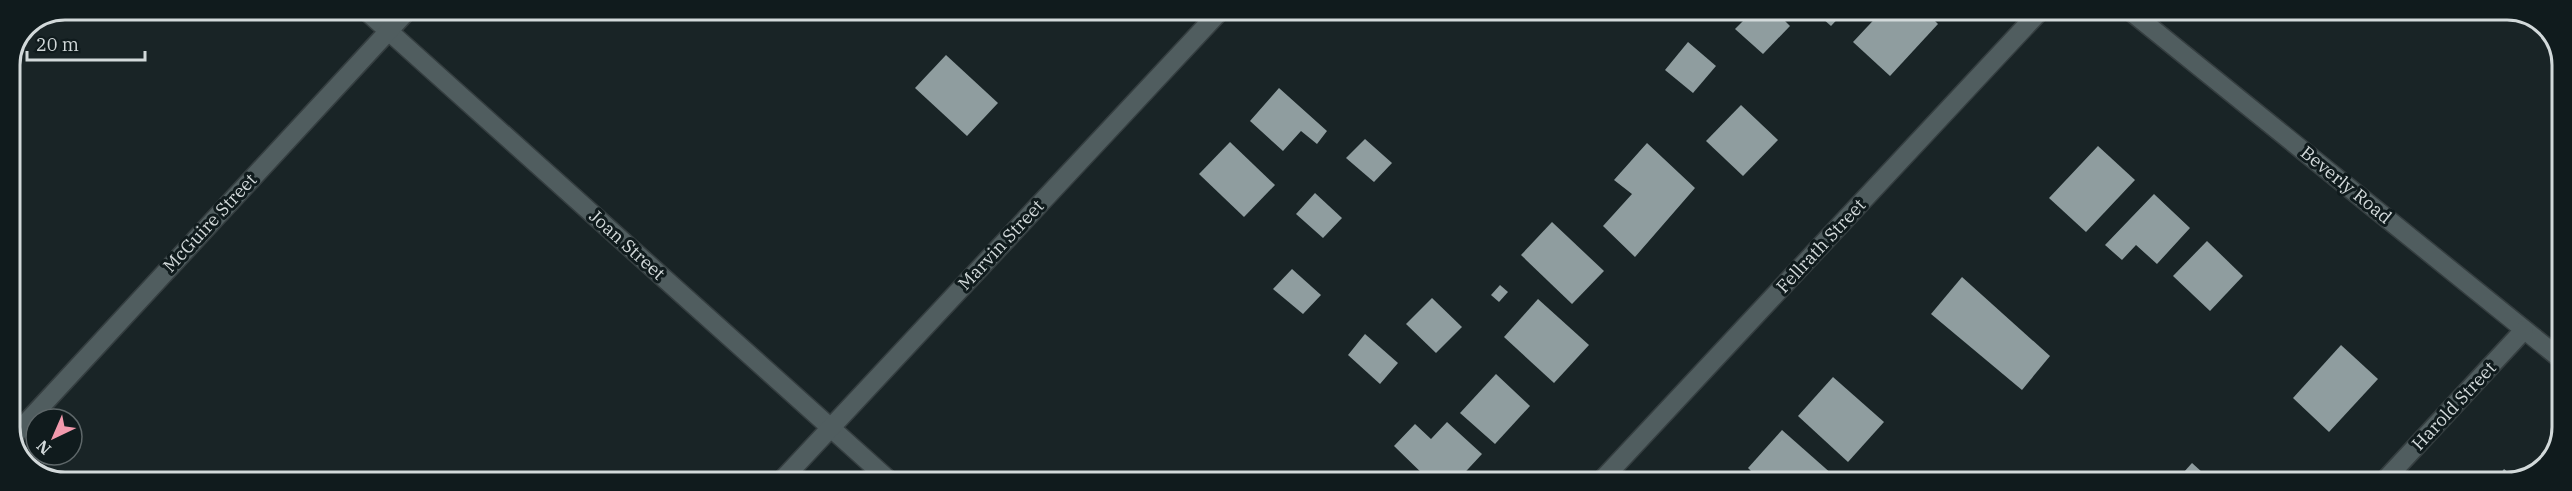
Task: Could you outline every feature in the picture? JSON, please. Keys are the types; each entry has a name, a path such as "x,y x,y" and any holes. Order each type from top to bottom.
{"street":[{"name":"Joan Street","path":"376,20 880,472"},
{"name":"McGuire Street","path":"20,429 398,20"},
{"name":"Marvin Street","path":"789,472 1212,20"},
{"name":"Fellrath Street","path":"1609,472 2032,20"},
{"name":"Beverly Road","path":"2141,20 2552,352"},
{"name":"Harold Street","path":"2392,472 2524,330"}],"building":[{"path":"1744,20 1784,20 1790,26 1763,54 1735,29"},
{"path":"1824,20 1837,20 1831,26"},
{"path":"1874,20 1934,20 1938,24 1890,76 1853,42"},
{"path":"1688,42 1716,66 1693,93 1665,70"},
{"path":"946,55 998,103 967,136 915,88"},
{"path":"1279,88 1327,131 1317,144 1301,131 1283,151 1250,121"},
{"path":"1741,105 1778,140 1743,176 1706,141"},
{"path":"1365,139 1392,163 1374,182 1346,158"},
{"path":"1230,142 1275,185 1244,217 1199,174"},
{"path":"1647,143 1695,188 1635,257 1603,226 1632,194 1614,180"},
{"path":"2098,146 2135,180 2086,232 2049,198"},
{"path":"1315,193 1342,218 1323,238 1296,214"},
{"path":"2154,194 2190,228 2157,264 2136,245 2122,260 2105,245"},
{"path":"1552,222 1604,271 1572,304 1521,255"},
{"path":"2207,241 2243,276 2210,311 2173,276"},
{"path":"1292,269 1321,295 1303,314 1273,289"},
{"path":"1962,277 2050,356 2022,390 1931,314"},
{"path":"1500,285 1508,292 1499,302 1491,295"},
{"path":"1432,298 1462,327 1436,353 1406,324"},
{"path":"1538,299 1589,345 1554,383 1504,337"},
{"path":"1365,334 1398,363 1380,384 1348,355"},
{"path":"2341,345 2378,379 2329,432 2293,398"},
{"path":"1496,374 1530,406 1495,444 1460,413"},
{"path":"1833,377 1884,422 1848,462 1798,416"},
{"path":"1447,422 1482,454 1465,472 1421,472 1394,446 1415,424 1431,439"},
{"path":"1782,430 1830,472 1752,472 1748,468"},
{"path":"2192,463 2202,472 2184,472"}]}
